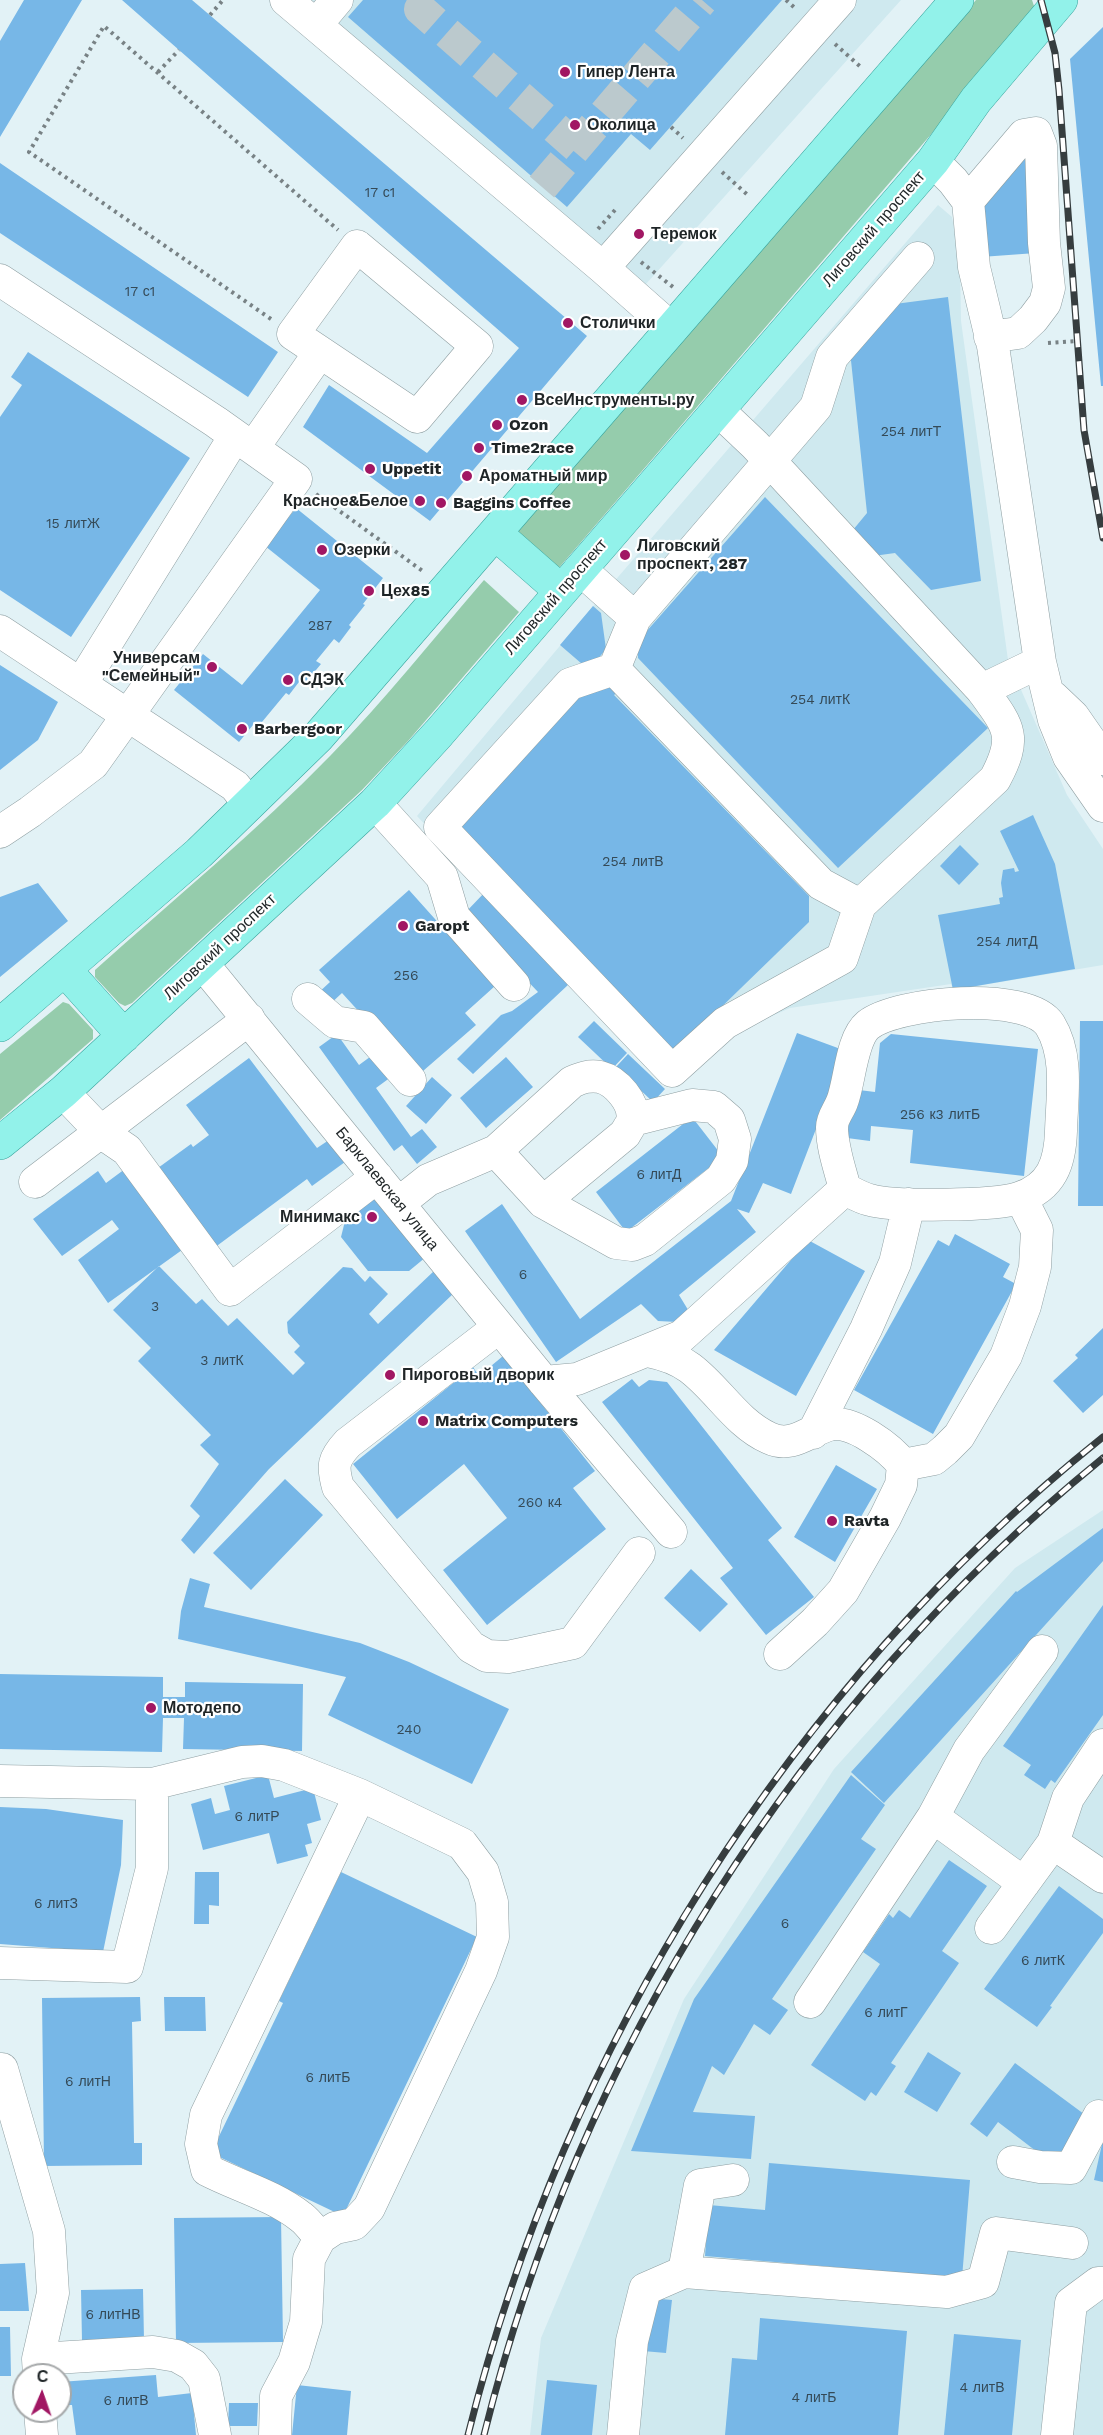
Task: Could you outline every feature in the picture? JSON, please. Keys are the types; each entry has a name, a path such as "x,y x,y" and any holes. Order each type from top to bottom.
{"main road":[{"name":"Лиговский проспект","path":"0,1143 63,1092 375,802 439,733 933,160 976,100 1060,0"},
{"path":"0,1024 199,853 318,737 953,1"},
{"path":"495,533 571,580"},
{"path":"64,970 124,1036"}],"street":[{"path":"286,0 612,257 672,329"},
{"path":"316,25 337,0"},
{"path":"612,257 840,0"},
{"path":"968,201 1024,135 1036,133 1041,146 1044,243 1049,288 1044,303 1033,319 1018,333 990,337"},
{"path":"933,160 968,201 974,267 990,337 1040,662 1054,720 1069,757 1103,806"},
{"path":"357,246 477,346 417,417 293,334 357,246"},
{"path":"718,410 755,444 769,462 982,690 1004,720 1009,738 1005,760 995,779 860,905 842,958 725,1023 672,1071 440,827 570,684 614,669 635,618 769,462 816,407 832,357 918,258"},
{"path":"0,279 296,479 93,764 0,832"},
{"path":"81,684 244,442 320,352"},
{"path":"571,580 635,618"},
{"path":"0,632 235,786 249,804"},
{"path":"982,690 1040,662"},
{"path":"614,669 821,884 860,905"},
{"path":"1048,692 1073,716 1103,759"},
{"path":"375,802 442,877 454,917 514,985"},
{"name":"Барклаевская улица","path":"202,963 544,1382 671,1532"},
{"path":"308,999 335,1022 364,1028 410,1080"},
{"path":"992,1002 1026,1010 1048,1022 1061,1047 1063,1078 1060,1152 1053,1173 1039,1188 1021,1198 1001,1203 909,1204 870,1201 845,1189 832,1140 832,1123 842,1101 861,1036 868,1025 895,1014 939,1005 992,1002"},
{"path":"35,1182 249,1019"},
{"path":"399,1203 428,1180 496,1150 572,1082 587,1076 601,1077 614,1084 630,1102 633,1120 625,1134 543,1202"},
{"path":"63,1092 102,1133 127,1150 230,1290 377,1177"},
{"path":"496,1150 543,1202 616,1243 632,1245 645,1240 721,1179 732,1161 735,1139 729,1120 714,1107 692,1105 633,1120"},
{"path":"544,1382 577,1379 682,1336 845,1189"},
{"path":"903,1465 934,1459 959,1436 1006,1356 1025,1306 1035,1267 1037,1230 1021,1198"},
{"path":"813,1433 866,1329 895,1263 909,1204"},
{"path":"499,1327 348,1443 337,1454 333,1471 338,1487 471,1647 487,1656 508,1657 573,1643 639,1553"},
{"path":"648,1351 667,1355 690,1368 743,1421 770,1438 789,1443 831,1424 846,1426 872,1438 893,1452 903,1465 901,1485 885,1518 843,1591 780,1654"},
{"path":"810,2002 933,1817 969,1750 1042,1652"},
{"path":"991,1928 1053,1843 1068,1798 1103,1745"},
{"path":"0,1781 152,1784 242,1762 262,1761 284,1765 360,1795 462,1844 483,1872 492,1902 493,1937 481,1971 369,2208 354,2224 335,2228 320,2238 309,2259 306,2322 294,2361 276,2396 275,2435"},
{"path":"0,1963 127,1967 152,1868 152,1784"},
{"path":"320,2238 302,2217 270,2197 232,2183 207,2170 201,2144 206,2115 360,1795"},
{"path":"933,1817 1024,1882"},
{"path":"1053,1843 1103,1877"},
{"path":"1,2067 49,2231 53,2293 39,2363"},
{"path":"1013,2163 1071,2168 1099,2116 1103,2117"},
{"path":"684,2272 700,2185 733,2180"},
{"path":"623,2435 632,2341 645,2289 684,2272 947,2292 983,2282 996,2233 1072,2243"},
{"path":"1057,2435 1071,2303 1098,2283 1103,2283"},
{"path":"69,2363 153,2352 177,2356 193,2365 204,2379 215,2435"}],"path":[{"path":"210,15 223,0"},
{"path":"293,334 29,152 104,26 357,246"},
{"path":"158,72 179,50"},
{"path":"612,257 676,289"},
{"path":"296,479 429,575"}],"shaded area":[{"path":"274,0 901,0 628,304"},
{"path":"938,205 952,217 960,263 961,321 1008,660 1067,795 1103,849 1103,965 953,990 951,984 790,1008 728,1035 486,891 417,816 606,591"},
{"path":"1103,1510 1103,2435 530,2435 541,2338 684,1999 834,1769 1015,1568"}],"green space":[{"path":"976,0 1032,0 1036,12 557,570 516,532"},
{"path":"484,580 519,612 408,741 362,790 132,1003 125,1006 119,1003 95,977 95,970 245,838 331,755 390,691"},
{"path":"63,1002 69,1004 93,1030 93,1039 0,1120 0,1054"}],"building":[{"path":"24,0 82,0 0,137 0,41"},
{"path":"122,0 192,0 587,336 430,521 303,427 329,385 427,453 519,348"},
{"name":"Гипер Лента","path":"363,0 782,0 650,150 631,134 567,207 348,17"},
{"path":"1103,27 1103,386 1101,386 1070,59"},
{"path":"1028,145 1036,253 981,257 977,209"},
{"path":"0,163 278,352 248,397 0,233"},
{"path":"948,297 981,581 931,590 895,553 866,557 848,536 867,513 850,351 895,304"},
{"path":"28,352 190,458 71,637 0,590 0,417 22,385 11,377"},
{"path":"765,497 988,728 838,868 638,658 638,641"},
{"path":"296,508 383,578 363,604 365,605 349,625 351,627 339,643 334,639 316,661 321,664 306,682 302,678 289,695 286,693 257,728 253,725 239,742 174,690 203,654 242,685 320,590 265,546"},
{"path":"593,606 601,613 606,649 589,670 560,645"},
{"path":"0,665 58,702 38,740 0,770"},
{"path":"610,685 620,690 614,695 809,896 809,922 673,1054 458,828 581,690"},
{"path":"1033,815 1055,864 1075,969 953,990 938,915 1000,904 999,898 1003,897 1001,883 1003,870 1014,868 1015,872 1019,871 1000,831"},
{"path":"960,845 979,864 959,885 940,866"},
{"path":"38,883 68,921 0,977 0,897"},
{"path":"409,890 495,986 465,1013 476,1025 423,1071 409,1055 403,1060 342,993 327,1007 316,995 330,982 319,970"},
{"path":"486,891 569,984 473,1074 457,1059 501,1015 512,1011 538,992 464,914"},
{"path":"594,1021 627,1053 612,1069 578,1037"},
{"path":"1080,1021 1103,1021 1103,1206 1078,1206"},
{"path":"797,1033 846,1051 791,1194 763,1183 749,1213 737,1209 756,1232 679,1295 690,1313 677,1322 658,1321 641,1304 556,1362 465,1231 502,1204 580,1319 731,1201"},
{"path":"337,1034 359,1065 374,1054 391,1077 376,1088 411,1137 422,1129 437,1147 417,1164 402,1145 394,1151 319,1047"},
{"path":"891,1034 1038,1049 1024,1176 910,1163 913,1130 871,1126 870,1141 847,1138 851,1104 858,1105 859,1090 875,1092 880,1043"},
{"path":"628,1054 665,1089 653,1102 616,1067"},
{"path":"506,1057 533,1087 486,1128 460,1098"},
{"path":"249,1058 317,1148 329,1140 345,1162 312,1186 307,1179 210,1251 151,1173 191,1144 193,1147 209,1135 186,1105"},
{"path":"432,1077 452,1095 426,1124 406,1106"},
{"path":"692,1117 723,1157 626,1232 596,1192"},
{"path":"129,1166 182,1250 108,1303 78,1260 119,1229 112,1220 62,1256 33,1219 98,1171 106,1183"},
{"path":"374,1195 426,1257 409,1271 368,1271 341,1237 345,1221"},
{"path":"955,1234 1010,1264 1003,1277 1016,1284 933,1434 854,1390 938,1240 949,1246"},
{"path":"808,1240 865,1271 796,1396 714,1350"},
{"path":"159,1266 196,1304 202,1299 228,1326 237,1318 293,1375 305,1363 294,1352 300,1346 288,1333 287,1322 343,1267 352,1268 365,1282 370,1276 388,1294 369,1314 378,1324 434,1271 454,1293 269,1469 194,1554 181,1540 200,1516 190,1506 219,1464 200,1445 211,1435 138,1361 151,1348 113,1310"},
{"path":"1103,1328 1103,1395 1083,1413 1053,1381 1078,1358 1075,1355"},
{"path":"503,1356 595,1471 573,1488 606,1529 487,1625 443,1570 507,1518 464,1464 397,1519 353,1464 473,1367 479,1376"},
{"path":"632,1379 639,1387 649,1380 667,1382 782,1528 768,1540 814,1597 766,1635 720,1578 733,1568 602,1402"},
{"path":"836,1465 877,1489 835,1562 794,1537"},
{"path":"285,1479 323,1515 251,1590 213,1553"},
{"path":"1103,1528 1103,1561 884,1803 851,1772 1016,1591"},
{"path":"691,1569 728,1604 700,1632 664,1598"},
{"path":"190,1578 210,1584 204,1607 360,1643 409,1662 509,1709 472,1784 328,1715 346,1677 178,1639 181,1611"},
{"path":"1103,1605 1103,1715 1055,1783 1051,1780 1045,1789 1024,1775 1031,1765 1003,1746"},
{"name":"Мотодепо","path":"0,1674 163,1677 163,1697 185,1697 185,1682 303,1684 302,1751 183,1749 184,1718 163,1718 162,1752 0,1749"},
{"path":"268,1775 274,1798 313,1788 321,1820 307,1824 312,1843 305,1845 308,1856 277,1864 269,1833 203,1850 191,1804 211,1798 215,1814 230,1810 224,1786"},
{"path":"851,1775 885,1805 861,1839 876,1849 772,1999 788,2010 770,2035 754,2024 724,2075 712,2066 693,2112 755,2116 751,2159 631,2151 694,1999"},
{"path":"0,1807 46,1809 123,1820 121,1865 103,1952 0,1944"},
{"path":"949,1860 987,1886 942,1951 959,1963 891,2063 896,2066 876,2096 871,2092 865,2101 811,2065 880,1964 863,1952 889,1914 893,1918 899,1910 910,1918"},
{"path":"195,1872 219,1872 219,1906 209,1905 209,1924 194,1924"},
{"path":"341,1872 477,1937 343,2216 211,2153 283,2003 279,2001"},
{"path":"1059,1886 1103,1919 1103,1933 1037,2027 984,1989"},
{"path":"140,1997 141,2021 132,2022 134,2143 142,2143 142,2165 44,2166 42,1998"},
{"path":"164,1997 205,1997 206,2031 165,2031"},
{"path":"928,2052 961,2073 937,2112 904,2092"},
{"path":"1015,2063 1088,2117 1053,2164 998,2122 987,2137 970,2124"},
{"path":"1103,2144 1103,2182 1094,2180"},
{"path":"769,2163 970,2180 962,2278 705,2256 709,2205 765,2210"},
{"path":"281,2217 283,2342 176,2343 174,2218"},
{"path":"25,2263 29,2311 0,2311 0,2264"},
{"path":"143,2289 144,2340 82,2341 81,2290"},
{"path":"649,2298 672,2300 666,2353 643,2351"},
{"path":"760,2318 907,2331 898,2435 725,2435 732,2358 757,2360"},
{"path":"0,2327 10,2327 11,2376 0,2376"},
{"path":"954,2334 1021,2340 1012,2435 944,2435"},
{"path":"156,2375 158,2397 192,2393 196,2435 76,2435 72,2381"},
{"path":"547,2380 597,2385 592,2435 541,2435"},
{"path":"297,2385 351,2391 347,2435 292,2435"},
{"path":"229,2403 258,2403 257,2426 228,2426"}],"tunnel":[{"path":"428,0 420,9 577,147"},
{"path":"542,187 702,0"}],"railway":[{"path":"1041,0 1055,53 1084,430 1103,538"},
{"path":"468,2435 510,2291 564,2150 629,2014 704,1884 790,1761 885,1644 990,1536 1103,1437"},
{"path":"484,2435 525,2294 578,2156 641,2023 715,1896 798,1775 891,1662 993,1556 1103,1458"}],"place":[{"name":"Гипер Лента","path":"565,72"},
{"name":"Околица","path":"575,125"},
{"name":"Теремок","path":"639,234"},
{"name":"Столички","path":"568,323"},
{"name":"ВсеИнструменты.ру","path":"522,400"},
{"name":"Ozon","path":"497,425"},
{"name":"Time2race","path":"479,448"},
{"name":"Uppetit","path":"370,469"},
{"name":"Ароматный мир","path":"467,476"},
{"name":"Красное&Белое","path":"420,501"},
{"name":"Baggins Coffee","path":"441,503"},
{"name":"Озерки","path":"322,550"},
{"name":"Лиговский проспект, 287","path":"625,555"},
{"name":"Цех85","path":"369,591"},
{"name":"Универсам \"Семейный\"","path":"212,667"},
{"name":"СДЭК","path":"288,680"},
{"name":"Barbergoor","path":"242,729"},
{"name":"Garopt","path":"403,926"},
{"name":"Минимакс","path":"372,1217"},
{"name":"Пироговый дворик","path":"390,1375"},
{"name":"Matrix Computers","path":"423,1421"},
{"name":"Ravta","path":"832,1521"},
{"name":"Мотодепо","path":"151,1708"}]}
